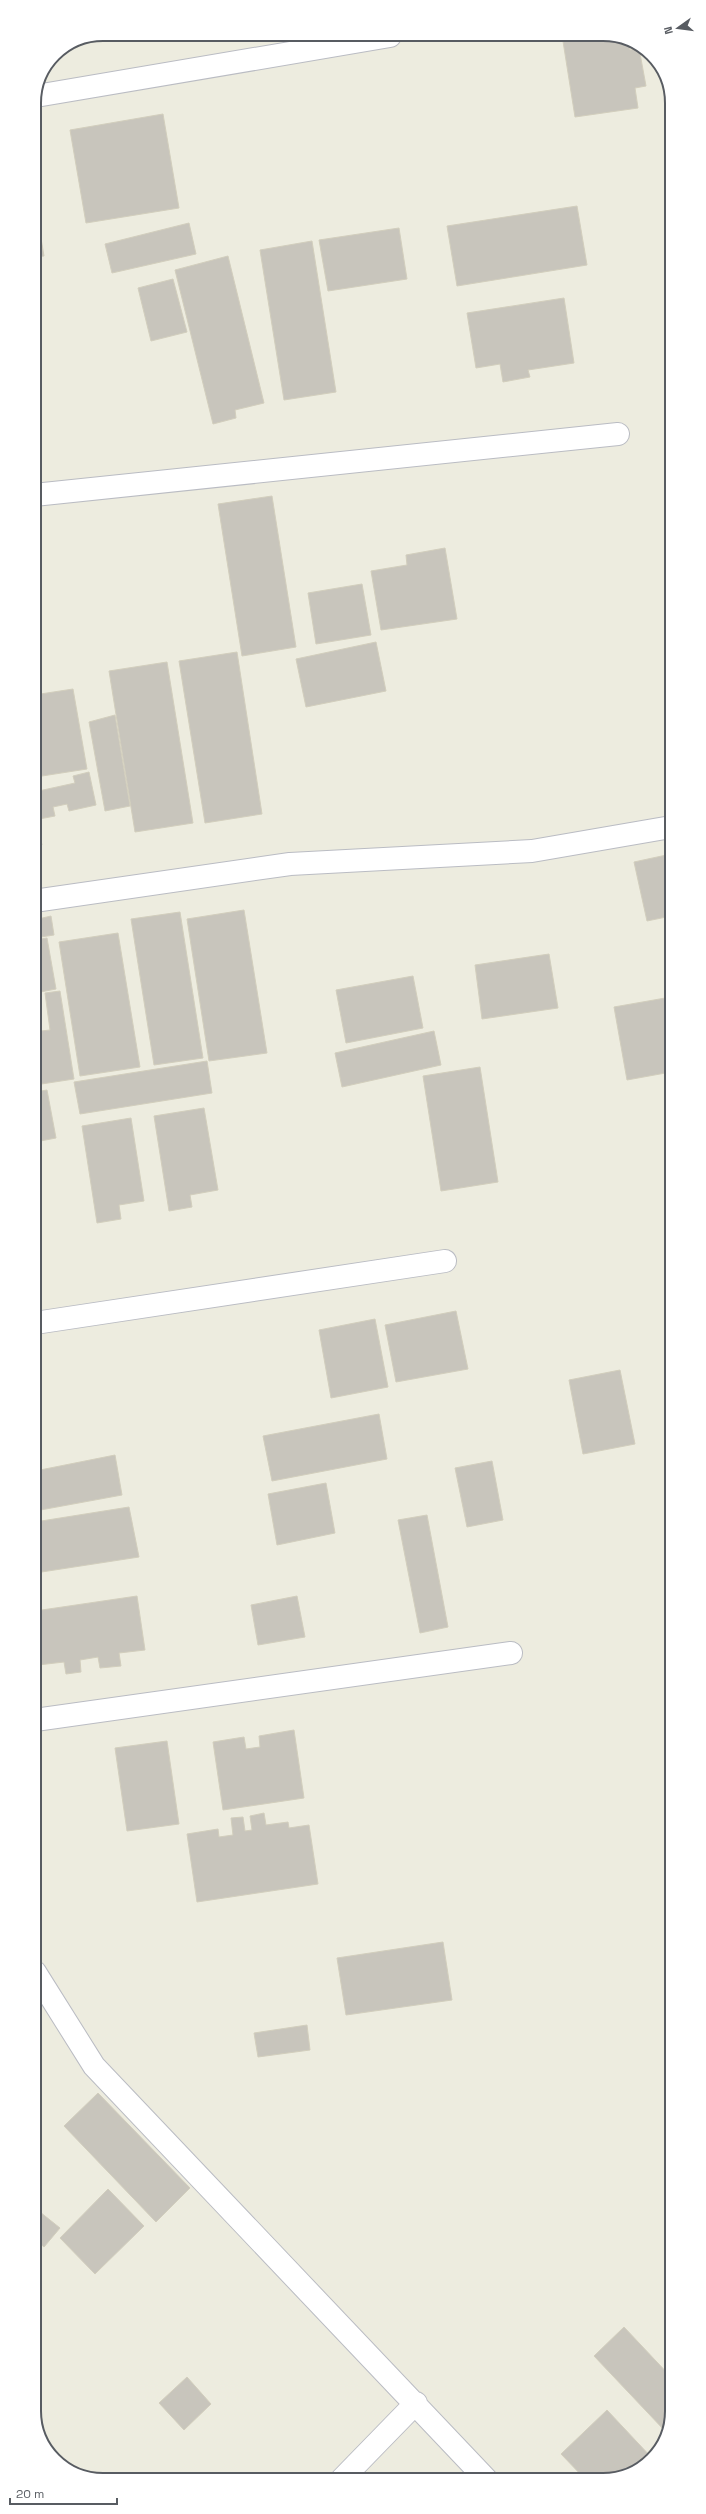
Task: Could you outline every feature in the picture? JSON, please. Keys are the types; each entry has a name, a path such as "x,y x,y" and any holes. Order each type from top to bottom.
{"street":[{"path":"42,95 360,41"},
{"path":"41,494 618,434"},
{"path":"41,899 290,864 532,851 665,828"},
{"path":"41,1322 446,1261"},
{"path":"41,1719 511,1653"},
{"path":"41,1982 94,2066 416,2403 480,2473"},
{"path":"348,2473 416,2403"}],"building":[{"path":"563,41 615,42 629,47 630,50 634,49 640,53 646,86 635,88 638,108 575,117"},
{"path":"163,114 179,208 86,223 70,130"},
{"path":"577,206 587,265 457,286 447,226"},
{"path":"189,223 196,254 112,273 105,244"},
{"path":"399,228 407,279 328,291 319,240"},
{"path":"41,238 44,256 41,256"},
{"path":"312,241 336,392 284,400 260,250"},
{"path":"228,256 264,403 235,410 236,418 213,424 175,270"},
{"path":"173,279 187,332 151,341 138,288"},
{"path":"564,298 574,363 528,370 530,377 503,382 500,364 476,368 467,313"},
{"path":"272,496 296,647 242,656 218,504"},
{"path":"445,548 457,619 381,630 371,571 407,565 406,555"},
{"path":"362,584 371,635 316,644 308,593"},
{"path":"376,642 386,691 306,707 296,659"},
{"path":"237,652 262,814 205,823 179,661"},
{"path":"167,662 193,823 135,832 109,671"},
{"path":"73,689 87,769 42,776 41,694"},
{"path":"115,715 130,806 105,811 89,722"},
{"path":"89,772 96,805 69,811 67,804 53,807 55,816 41,819 41,790 75,783 73,776"},
{"path":"665,855 665,917 647,921 634,862"},
{"path":"244,910 267,1053 209,1061 187,919"},
{"path":"180,912 203,1058 154,1065 131,919"},
{"path":"51,916 54,935 41,937 41,918"},
{"path":"118,933 140,1067 80,1076 59,942"},
{"path":"47,938 56,989 41,992 41,939"},
{"path":"549,954 558,1008 482,1019 475,965"},
{"path":"413,976 423,1028 346,1043 336,990"},
{"path":"60,991 74,1079 41,1084 41,1031 50,1030 45,993"},
{"path":"665,998 665,1073 627,1080 614,1007"},
{"path":"434,1031 441,1065 342,1087 335,1053"},
{"path":"207,1061 212,1093 80,1114 74,1082"},
{"path":"480,1067 498,1182 441,1191 423,1076"},
{"path":"47,1090 56,1138 41,1141 41,1091"},
{"path":"204,1108 218,1190 190,1195 192,1207 169,1211 154,1116"},
{"path":"131,1118 144,1201 119,1205 121,1219 97,1223 82,1126"},
{"path":"456,1311 468,1369 396,1382 385,1325"},
{"path":"375,1319 388,1387 331,1398 319,1330"},
{"path":"620,1370 635,1444 583,1454 569,1380"},
{"path":"379,1414 387,1459 272,1481 263,1436"},
{"path":"115,1455 122,1495 41,1510 41,1470"},
{"path":"492,1461 503,1520 467,1527 455,1468"},
{"path":"326,1483 335,1533 277,1545 268,1494"},
{"path":"129,1507 139,1557 41,1572 41,1521"},
{"path":"427,1515 448,1627 420,1633 398,1520"},
{"path":"137,1596 145,1650 119,1653 121,1666 100,1668 98,1657 80,1660 81,1672 66,1674 64,1662 41,1665 41,1610"},
{"path":"297,1596 305,1637 258,1645 251,1605"},
{"path":"294,1730 304,1798 223,1810 213,1742 244,1737 246,1749 260,1747 259,1736"},
{"path":"167,1741 179,1824 127,1831 115,1748"},
{"path":"264,1813 266,1825 288,1822 289,1828 309,1825 318,1884 197,1902 187,1834 218,1829 219,1837 233,1835 231,1818 243,1817 245,1831 252,1830 250,1816"},
{"path":"443,1942 452,2000 346,2015 337,1958"},
{"path":"307,2025 310,2050 258,2057 254,2033"},
{"path":"98,2093 190,2188 156,2222 64,2126"},
{"path":"108,2189 144,2226 95,2274 60,2238"},
{"path":"41,2213 60,2228 44,2247 41,2244"},
{"path":"624,2327 665,2371 665,2411 662,2428 594,2356"},
{"path":"187,2377 211,2404 184,2430 159,2403"},
{"path":"607,2410 648,2454 634,2465 623,2470 603,2473 579,2473 561,2454"}]}
